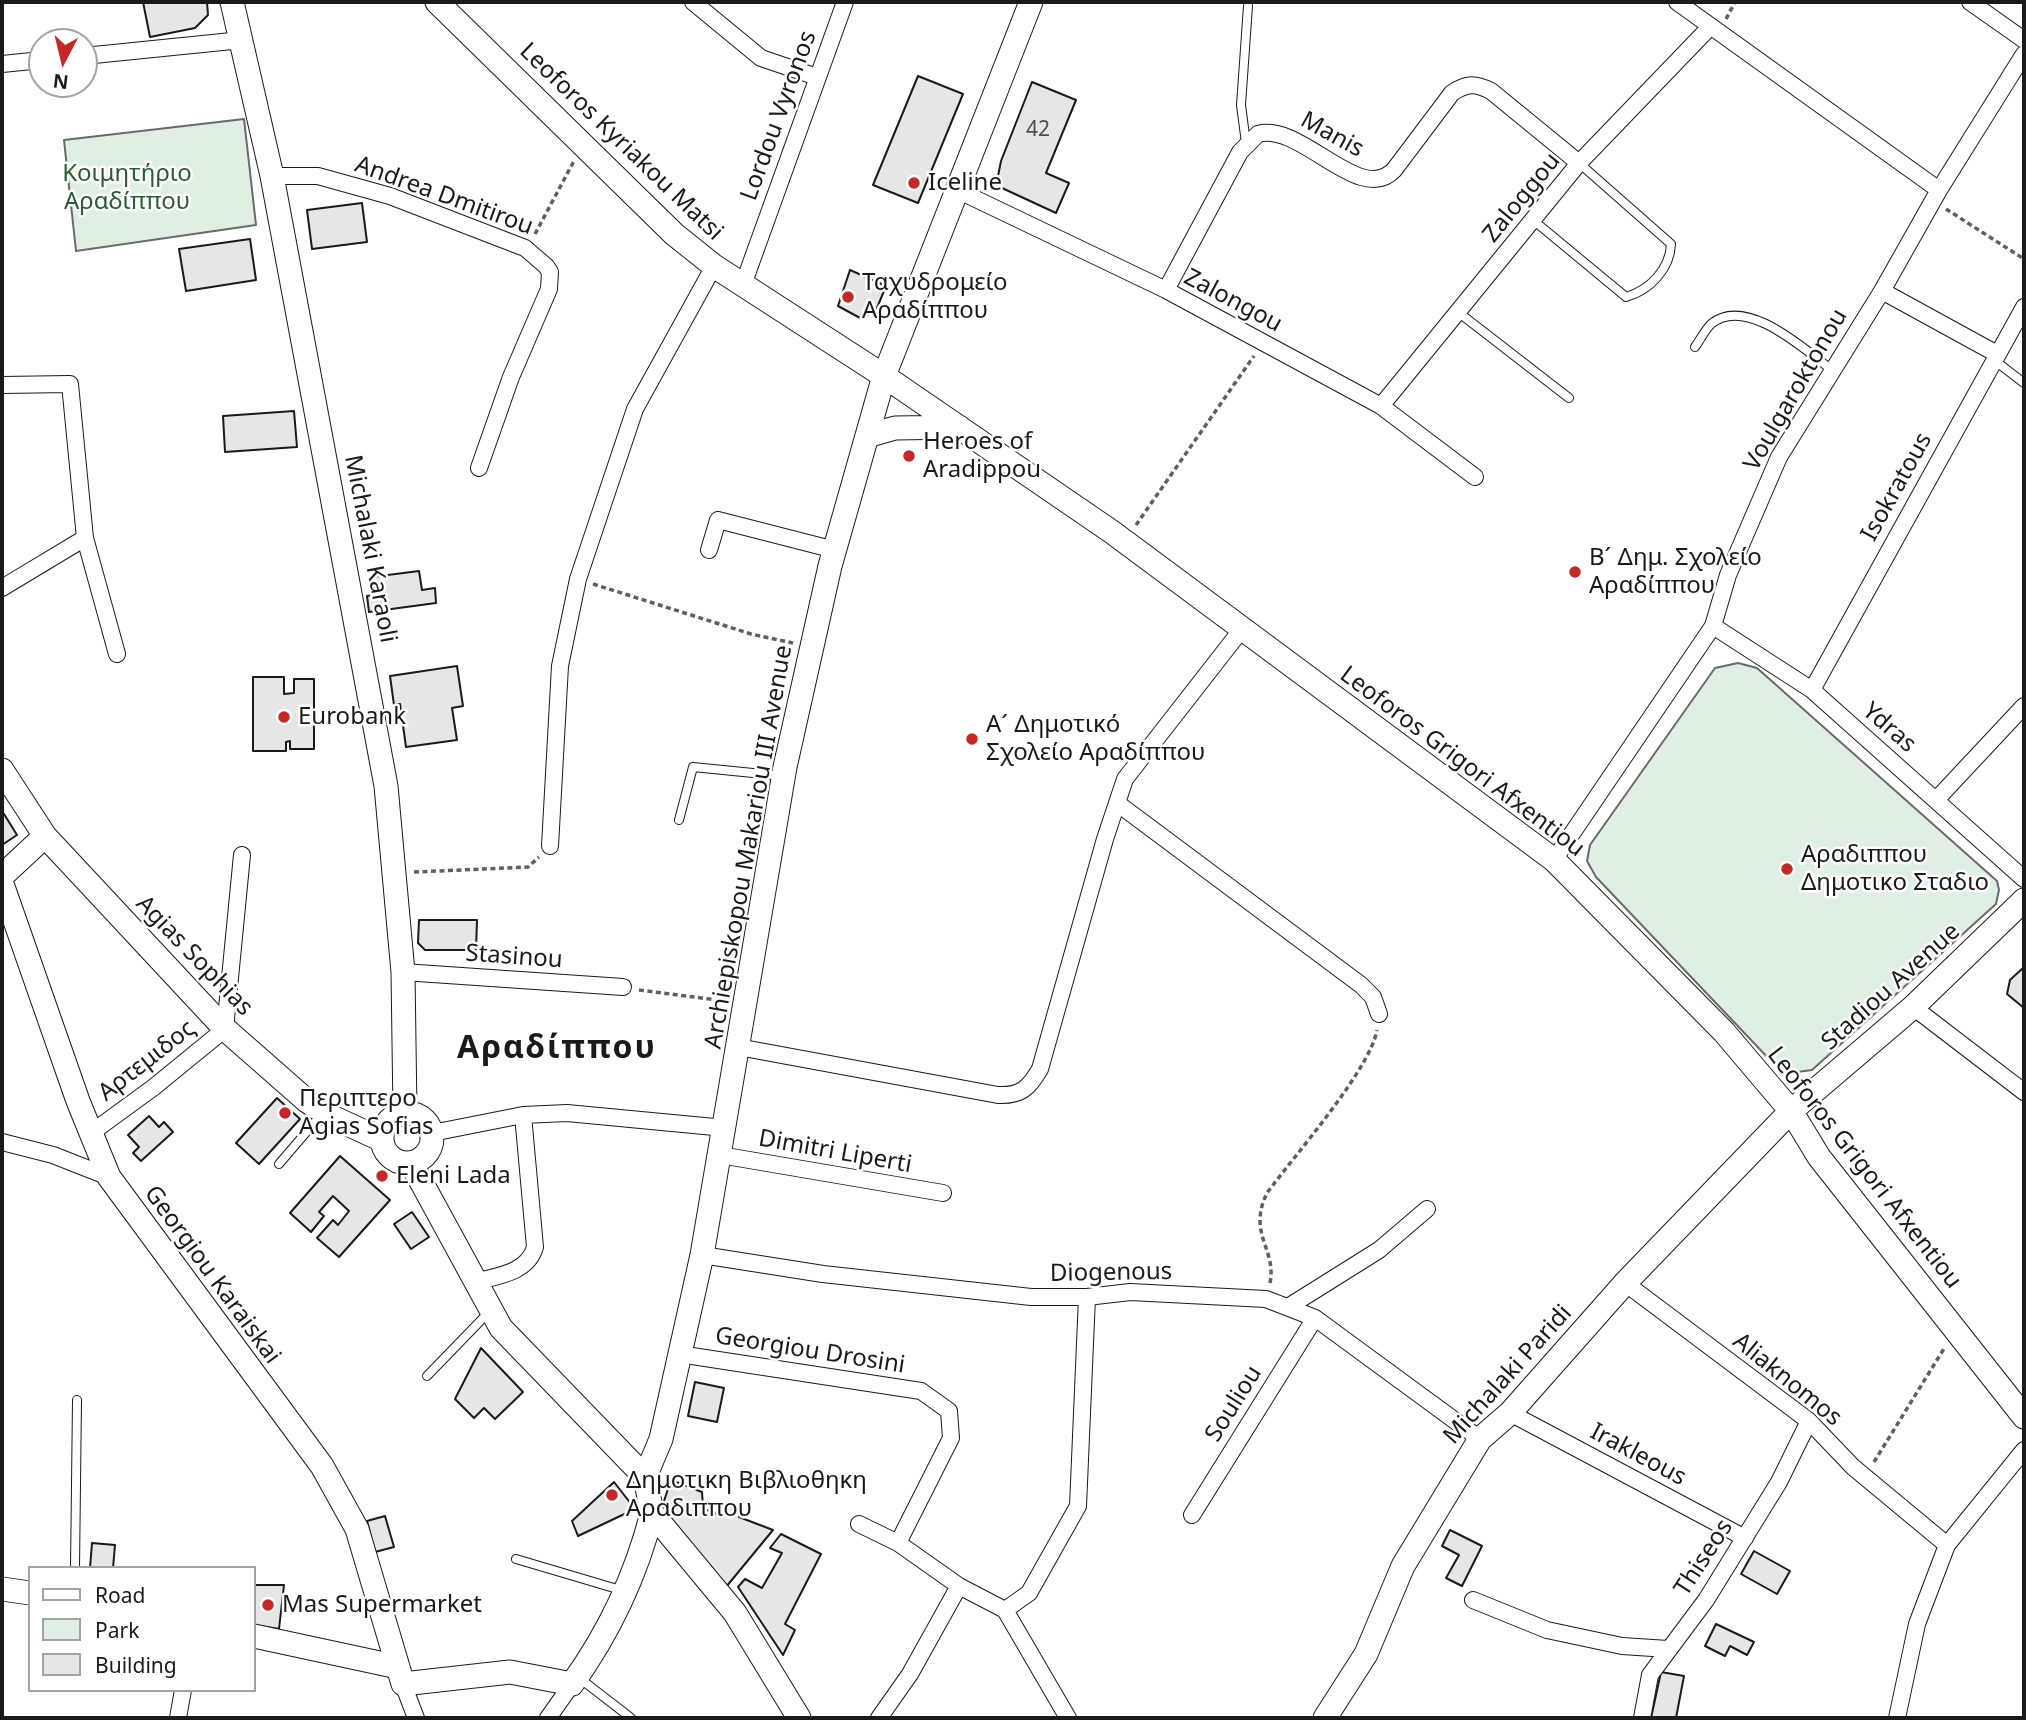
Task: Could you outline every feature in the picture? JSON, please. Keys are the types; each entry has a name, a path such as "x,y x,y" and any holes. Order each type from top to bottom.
{"main road":[{"name":"Michalaki Karaoli","path":"232,2 272,176 386,786 402,972 405,1113"},
{"name":"Leoforos Kyriakou Matsi","path":"437,2 674,234 714,267 884,376"},
{"name":"Archiepiskopou Makariou III Avenue","path":"645,1477 661,1439 702,1255 784,776 835,550 884,376 955,189 1031,2"},
{"name":"Leoforos Grigori Afxentiou","path":"884,376 1125,542 1554,860 1724,1032 1791,1111 1819,1157 2024,1417"},
{"path":"867,436 895,428 959,427"},
{"name":"Agias Sophias","path":"2,770 45,836 225,1029 323,1112 382,1140"},
{"path":"2,876 45,836"},
{"name":"Georgiou Karaiskai","path":"2,884 22,950 109,1177 141,1224 322,1466 357,1529 401,1676"},
{"name":"Stadiou Avenue","path":"1791,1111 1913,1007 2024,900"},
{"name":"Michalaki Paridi","path":"1325,1718 1366,1654 1403,1566 1480,1439 1510,1413 1625,1283 1791,1111"},
{"path":"405,1113 426,1120 432,1133 430,1149 419,1161 411,1163 395,1160 388,1155 382,1140 391,1118 405,1113"},
{"path":"256,1637 401,1676 510,1672 575,1680 599,1646 627,1591 642,1551 652,1513 645,1477 520,1352 490,1311 411,1163"},
{"path":"615,1446 634,1449 661,1439"},
{"path":"652,1513 735,1613 799,1718"},
{"path":"2,1590 28,1593"}],"street":[{"path":"693,2 761,58 817,77"},
{"name":"Lordou Vyronos","path":"743,285 845,2"},
{"path":"1677,2 1935,195"},
{"path":"1970,2 2024,40"},
{"name":"Zaloggou","path":"1381,406 1579,163 1709,28"},
{"path":"98,55 242,40"},
{"name":"Voulgaroktonou","path":"1554,860 1713,625 1728,575 1779,457 1882,291 1935,195 2024,54"},
{"path":"2,64 28,61"},
{"name":"Manis","path":"1246,143 1258,134 1281,133 1363,179 1382,178 1394,170 1452,93 1465,84 1474,84 1491,91 1579,163"},
{"path":"1166,290 1246,143"},
{"name":"Andrea Dmitirou","path":"272,176 318,176 363,187 527,249 541,260 550,272 549,289 511,377 479,468"},
{"name":"Zalongou","path":"955,189 1166,290 1381,406 1475,477"},
{"path":"550,846 560,666 578,579 635,409 714,267"},
{"path":"1882,291 1995,357"},
{"name":"Isokratous","path":"1812,690 2024,307"},
{"path":"2,385 70,384 85,538 117,654"},
{"path":"709,550 719,520 835,550"},
{"path":"2,588 85,538"},
{"name":"Ydras","path":"1713,625 1812,690 2024,879"},
{"path":"738,1047 998,1095 1012,1096 1024,1091 1040,1069 1125,779 1242,629"},
{"path":"1937,800 2024,706"},
{"path":"1117,803 1361,985 1373,997 1379,1014"},
{"name":"Αρτεμιδος","path":"91,1133 154,1087 225,1029 242,855"},
{"name":"Stasinou","path":"402,972 623,987"},
{"path":"1913,1007 2024,1092"},
{"path":"432,1133 523,1115 600,1114 724,1128"},
{"path":"474,1282 517,1270 532,1256 535,1247 523,1115"},
{"path":"2,1142 53,1155 109,1177"},
{"name":"Dimitri Liperti","path":"720,1156 943,1193"},
{"path":"1288,1307 1379,1250 1427,1209"},
{"name":"Diogenous","path":"702,1255 837,1276 1031,1297 1087,1297 1130,1292 1266,1299 1315,1318 1480,1439"},
{"name":"Aliaknomos","path":"1625,1283 1808,1422 1864,1477 1947,1545"},
{"path":"1005,1610 1029,1593 1078,1506 1087,1297"},
{"name":"Souliou","path":"1192,1515 1315,1318"},
{"name":"Georgiou Drosini","path":"679,1354 922,1391 950,1411 951,1438 898,1543"},
{"name":"Irakleous","path":"1510,1413 1745,1538"},
{"name":"Thiseos","path":"1642,1718 1650,1675 1706,1600 1745,1538 1779,1482 1808,1422"},
{"path":"1896,1718 1917,1624 1947,1545 2024,1450"},
{"path":"859,1524 898,1543 960,1586 1005,1610 1068,1718"},
{"path":"878,1718 910,1674 960,1586"},
{"path":"1473,1600 1547,1630 1622,1646 1668,1650"},
{"path":"401,1676 416,1718"},
{"path":"548,1718 575,1680"},
{"path":"178,1718 183,1692"}],"lane":[{"path":"1246,143 1241,105 1248,6"},
{"path":"1533,220 1626,297 1644,292 1671,259 1671,244 1579,163"},
{"path":"1458,312 1569,398"},
{"path":"1695,347 1711,325 1727,316 1748,316 1783,334 1832,370"},
{"path":"1995,357 2024,383"},
{"path":"679,820 693,767 784,776"},
{"path":"279,1164 323,1112"},
{"path":"427,1376 490,1311"},
{"path":"75,1566 77,1400"},
{"path":"516,1559 627,1591"},
{"path":"575,1680 631,1718"}],"path":[{"path":"527,249 583,144"},
{"path":"1935,195 2024,259"},
{"path":"1125,542 1264,343"},
{"path":"578,579 751,634 812,648"},
{"path":"395,873 528,867 550,846"},
{"path":"623,987 745,1004"},
{"path":"1266,1299 1272,1272 1259,1229 1259,1209 1267,1193 1375,1046 1379,1014"},
{"path":"1864,1477 1956,1330"}],"green space":[{"name":"Κοιμητήριο Αραδίππου","path":"244,119 256,225 76,251 64,140"},
{"name":"Αραδιππου Δημοτικο Σταδιο","path":"1738,663 1757,668 1997,881 1999,890 1996,904 1812,1070 1790,1073 1771,1061 1596,877 1587,861 1590,845 1715,668"}],"building":[{"path":"143,2 207,2 208,15 195,28 150,37"},
{"path":"918,76 963,94 918,203 873,185"},
{"path":"1032,82 1076,100 1046,173 1069,183 1056,213 1002,188 997,181 1001,161"},
{"path":"362,203 367,242 312,249 307,210"},
{"path":"250,239 256,280 186,291 179,249"},
{"path":"850,270 886,286 877,308 862,319 838,306"},
{"path":"294,411 297,447 225,452 223,416"},
{"path":"419,571 422,590 435,588 436,603 369,612 367,596 374,595 372,577"},
{"path":"457,666 463,706 452,708 457,740 406,747 400,704 394,705 390,676"},
{"name":"Eurobank","path":"253,677 284,677 284,694 294,693 294,679 314,679 314,749 290,749 290,741 286,742 286,751 253,751"},
{"path":"4,814 17,835 2,845 2,816"},
{"path":"419,920 477,920 476,950 425,950 418,943"},
{"path":"2024,967 2024,1008 2007,994 2010,980"},
{"path":"277,1098 300,1119 259,1164 236,1143"},
{"path":"149,1116 159,1127 164,1122 173,1132 141,1161 133,1153 139,1147 128,1135"},
{"path":"340,1156 390,1200 339,1257 317,1238 333,1220 338,1225 349,1211 333,1196 319,1212 324,1216 311,1232 290,1213"},
{"path":"412,1212 429,1237 411,1249 394,1224"},
{"path":"481,1348 523,1392 495,1419 484,1408 474,1418 455,1399"},
{"path":"695,1382 724,1388 717,1422 688,1416"},
{"path":"671,1480 702,1492 703,1507 714,1515 724,1504 741,1509 739,1517 773,1530 726,1587 666,1514 664,1501"},
{"name":"Δημοτικη Βιβλιοθηκη Αραδιππου","path":"614,1482 635,1509 578,1536 572,1521"},
{"path":"385,1516 394,1547 375,1552 367,1521"},
{"path":"1450,1530 1482,1546 1462,1586 1446,1578 1459,1555 1442,1546"},
{"path":"781,1534 821,1554 785,1624 795,1630 783,1655 738,1587 745,1579 762,1588 782,1553 770,1548"},
{"path":"92,1543 115,1545 113,1566 90,1566"},
{"path":"1754,1551 1790,1571 1777,1594 1741,1574"},
{"name":"Mas Supermarket","path":"256,1585 284,1585 279,1629 256,1625"},
{"path":"1716,1624 1754,1642 1747,1655 1730,1646 1725,1656 1705,1646"},
{"path":"1661,1672 1684,1676 1676,1718 1651,1718"}],"place":[{"name":"Iceline","path":"914,183"},
{"name":"Ταχυδρομείο Αραδίππου","path":"848,297"},
{"name":"Heroes of Aradippou","path":"909,456"},
{"name":"Β´ Δημ. Σχολείο Αραδίππου","path":"1575,572"},
{"name":"Eurobank","path":"284,717"},
{"name":"Α´ Δημοτικό Σχολείο Αραδίππου","path":"972,739"},
{"name":"Αραδιππου Δημοτικο Σταδιο","path":"1787,869"},
{"name":"Περιπτερο Agias Sofias","path":"285,1113"},
{"name":"Eleni Lada","path":"382,1176"},
{"name":"Δημοτικη Βιβλιοθηκη Αραδιππου","path":"612,1495"},
{"name":"Mas Supermarket","path":"268,1605"}],"district":[{"name":"Αραδίππου","path":"557,1049"}]}
